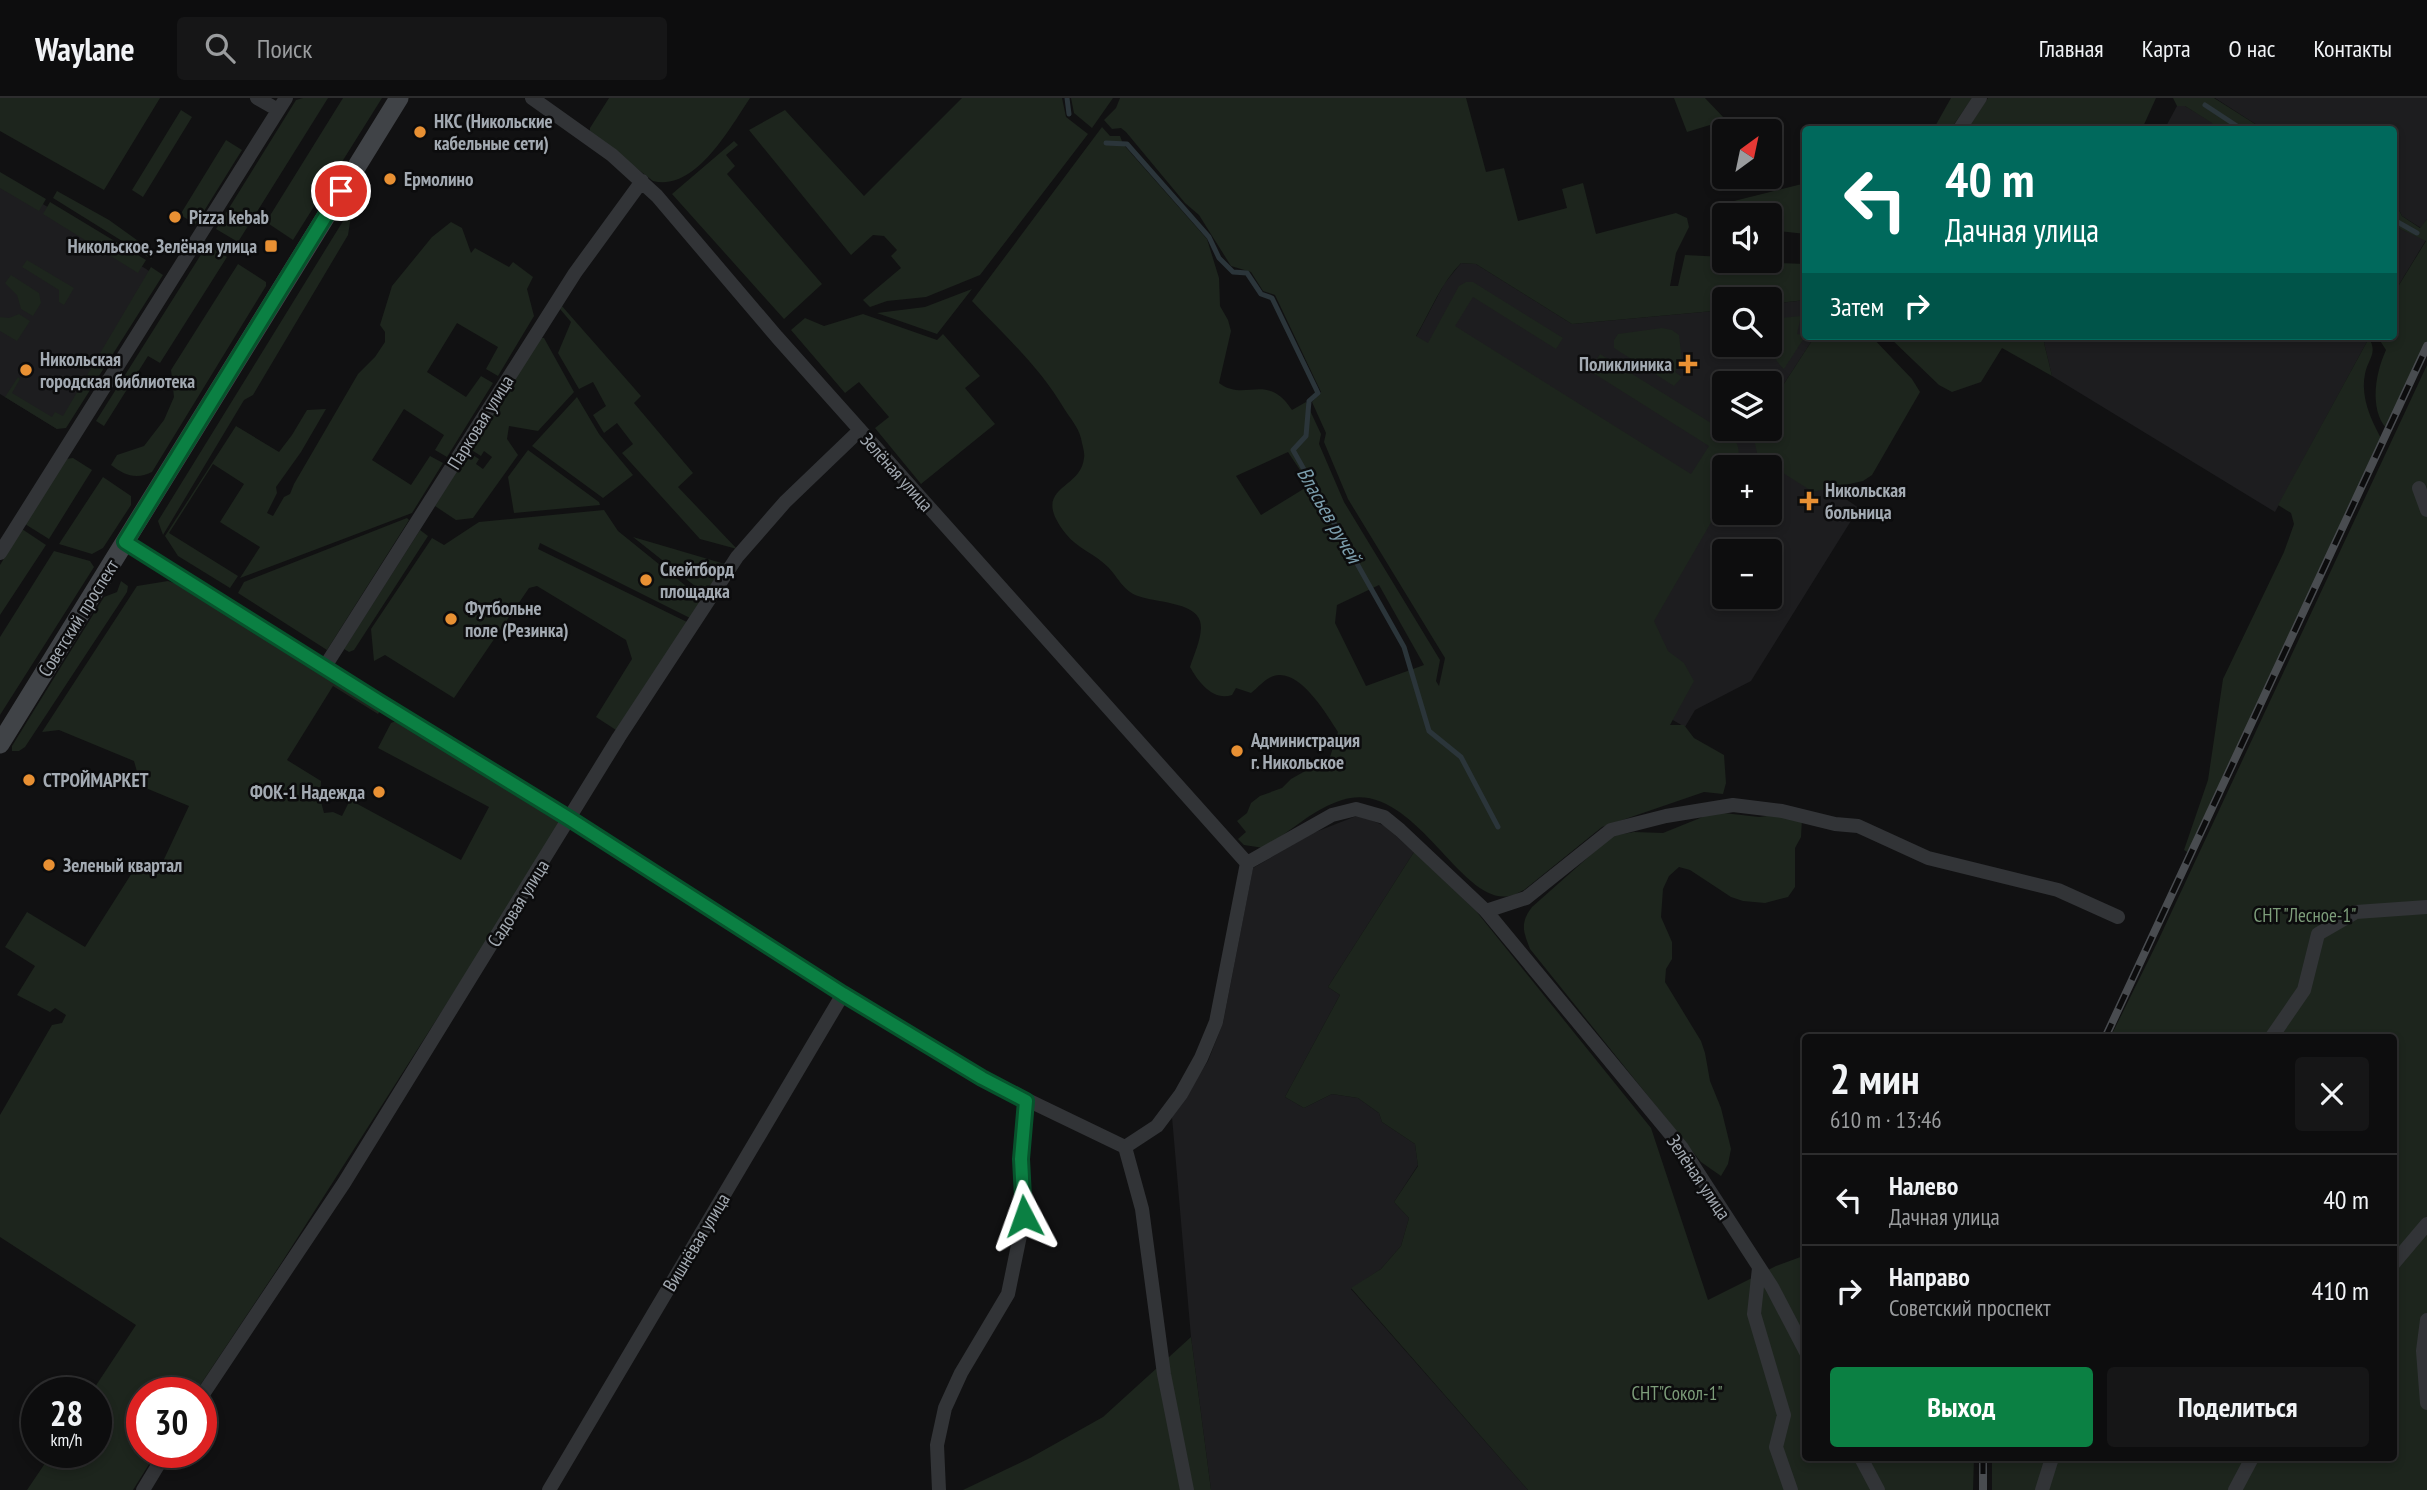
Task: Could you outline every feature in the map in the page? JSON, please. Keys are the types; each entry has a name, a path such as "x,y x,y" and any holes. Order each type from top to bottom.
{"main road":[{"name":"Советский проспект","path":"0,744 399,98"}],"street":[{"path":"0,553 282,104 257,98"},
{"name":"Зелёная улица","path":"532,98 612,155 642,181 860,430 1247,863 1332,815 1356,809 1384,817 1486,911 1682,1148 1772,1287 1802,1344"},
{"path":"1962,126 1980,98"},
{"name":"Парковая улица","path":"324,667 575,274 642,181"},
{"name":"Садовая улица","path":"214,1377 344,1183 619,737 737,557 785,502 860,430"},
{"path":"2419,488 2427,510"},
{"path":"125,542 570,819 843,994 982,1078 1125,1147 1142,1209 1164,1374 1187,1490"},
{"path":"1486,911 1526,898 1611,830 1666,816 1733,805 1782,811 1835,824 1858,826 1928,858 2058,890 2118,917"},
{"path":"1125,1147 1157,1126 1181,1094 1211,1034 1216,1022 1247,863"},
{"path":"2274,1034 2304,990 2318,934 2356,912 2427,906"},
{"name":"Вишнёвая улица","path":"549,1490 843,994"},
{"path":"939,1490 937,1444 945,1408 961,1373 1007,1294 1024,1216 1021,1159 1026,1101"},
{"path":"2397,1259 2427,1224"},
{"path":"1759,1268 1754,1314 1784,1415 1776,1447 1791,1490"},
{"path":"2427,1320 2423,1351 2427,1403"},
{"path":"1863,1461 1878,1490"},
{"path":"2042,1490 2051,1461"},
{"path":"2235,1490 2250,1461"},
{"path":"143,1490 156,1468"}],"shaded area":[{"path":"2215,98 2427,98 2427,219 2421,228 2402,216 2397,209 2397,126 2258,126"},
{"path":"2177,106 2185,106 2213,123 2214,126 2166,126"},
{"path":"0,177 154,274 57,429 0,394"},
{"path":"2397,227 2426,240 2397,288"},
{"name":"Никольская больница","path":"1461,263 1476,264 1572,324 1712,311 1712,357 1782,357 1782,303 1802,300 1802,340 1812,340 1782,387 1782,371 1712,371 1712,441 1755,441 1768,455 1712,455 1712,525 1782,525 1782,466 1813,492 1828,487 1859,508 1751,681 1695,710 1685,727 1611,685 1416,337 1444,284"},
{"path":"2046,340 2368,340 2275,512 2052,376 2044,343"},
{"path":"1359,815 1385,826 1414,852 1328,987 1340,995 1285,1097 1304,1108 1332,1094 1358,1098 1379,1113 1382,1122 1415,1144 1418,1165 1394,1202 1409,1218 1401,1246 1381,1269 1351,1289 1528,1490 1211,1490 1191,1337 1172,1117 1208,1061 1223,1023 1253,868 1313,833"}],"green space":[{"path":"0,98 160,98 104,190 0,131"},
{"path":"328,98 238,242 216,229 296,100"},
{"path":"343,98 382,98 293,240 266,222"},
{"path":"609,98 750,98 710,155 683,177 668,182 653,181 590,132"},
{"path":"962,98 1062,98 1066,117 1088,134 980,275 926,297 887,301 870,307 863,300 901,268 891,256 897,250 884,236 873,235 851,255 749,130 785,110 864,196"},
{"path":"1071,98 1113,98 1092,128 1074,113"},
{"path":"1120,98 1466,98 1486,172 1504,168 1518,221 1567,208 1562,189 1583,183 1596,234 1676,213 1687,218 1689,227 1676,253 1670,286 1678,286 1685,255 1712,256 1712,273 1782,273 1782,263 1802,264 1802,300 1782,303 1782,287 1712,287 1712,311 1572,324 1476,264 1461,263 1442,289 1416,336 1428,343 1459,286 1473,282 1563,338 1556,349 1473,297 1455,326 1691,474 1709,446 1590,371 1600,354 1712,424 1712,441 1736,441 1738,455 1712,455 1712,521 1654,621 1668,651 1684,663 1694,681 1670,725 1684,725 1694,738 1724,755 1726,783 1723,794 1704,792 1602,827 1524,890 1509,896 1491,894 1472,882 1413,823 1391,807 1368,798 1342,800 1331,804 1264,848 1244,845 1238,839 1246,832 1237,821 1247,813 1251,803 1260,796 1282,788 1291,779 1330,757 1338,732 1305,688 1288,676 1271,677 1251,693 1236,688 1232,695 1225,696 1207,689 1190,667 1201,632 1197,615 1182,606 1133,594 1103,562 1066,534 1052,507 1060,490 1081,469 1084,455 1079,433 1055,394 1033,366 972,301 1102,127 1110,136 1120,136 1123,144 1207,239 1219,278 1220,306 1231,331 1219,383 1238,390 1273,392 1283,398 1292,410 1306,402 1321,434 1319,444 1344,502 1440,660 1436,681 1439,686 1445,658 1348,499 1324,442 1326,433 1312,402 1321,392 1275,295 1263,291 1251,272 1231,266 1199,215 1185,203 1126,132 1121,128 1112,129 1104,120 1116,108","holes":["1288,452 1310,485 1261,515 1236,476","1379,585 1424,665 1366,686 1335,623 1337,605"]},
{"path":"1674,98 1705,98 1724,118 1712,119 1712,124 1687,132"},
{"path":"1951,98 1972,98 1953,126 1935,126"},
{"path":"1988,98 2156,98 2143,126 1970,126"},
{"path":"2173,98 2214,98 2258,126 2213,126 2185,106 2177,106"},
{"path":"181,110 192,117 143,197 132,190"},
{"path":"226,140 242,150 196,224 180,215"},
{"path":"734,141 738,145 726,155 735,166 727,174 822,284 784,319 672,194"},
{"path":"0,172 46,199 39,211 0,188"},
{"path":"1802,184 1802,234 1782,231 1782,203 1726,203"},
{"path":"57,191 109,220 155,253 151,259 53,198"},
{"path":"50,202 146,260 138,273 43,214"},
{"path":"2397,209 2402,216 2420,228 2427,219 2427,354 2390,432 2383,424 2376,404 2379,370 2386,350 2380,340 2397,340 2397,288 2426,241 2397,227"},
{"path":"348,213 351,216 348,235 253,395 244,400 163,535 158,521"},
{"path":"451,222 462,228 471,253 475,248 509,267 513,262 533,277 527,289 534,316 498,376 486,369 498,347 457,323 427,372 466,397 481,376 493,383 447,457 435,450 444,435 404,409 372,460 411,485 430,456 443,463 412,513 240,578 260,547 220,522 244,484 213,464 169,533 238,576 230,588 178,556 165,536 236,426 279,452 307,410 326,409 301,452 276,487 277,493 267,513 273,516 284,497 290,494 358,374 385,342 385,332 380,325 392,286 432,237"},
{"path":"207,245 227,257 160,363 148,356 104,426 96,421"},
{"path":"27,260 74,288 64,305 59,302 59,290 22,267"},
{"path":"238,264 266,282 266,286 152,472 135,476 121,471 111,465 117,455 144,446 164,420 174,397 171,370"},
{"path":"151,267 163,275 66,428 57,429 5,397 18,377 20,379 12,393 52,417 55,412 63,416"},
{"path":"11,275 39,293 41,303 33,316 21,309 17,295 5,283"},
{"path":"972,289 937,334 877,313 925,307"},
{"path":"561,305 641,396 634,403 693,473 678,487 737,549 700,539 622,453 633,444 617,423 604,433 593,415 606,406 593,382 579,389 558,353 571,322 560,309"},
{"path":"19,314 30,321 17,341 0,331 0,317 9,318"},
{"path":"863,314 937,340 943,334 980,376 965,388 995,424 921,484 875,428 889,417 859,382 845,393 791,330 805,318 824,326"},
{"path":"1801,316 1797,334 1802,335 1803,340 1784,369 1775,358 1782,357 1782,318"},
{"path":"1662,328 1679,335 1682,361 1675,372 1682,377 1674,386 1614,348 1614,340 1618,334"},
{"path":"540,338 544,338 574,392 538,431 509,426 507,439 518,455 473,518 456,520 435,506 468,452 479,459 476,464 483,469 492,457 484,451 481,456 470,449"},
{"path":"1812,340 1875,340 1912,379 1920,392 1872,475 1863,481 1813,492 1782,472 1782,455 1758,455 1755,441 1782,441 1782,387"},
{"path":"1892,340 2046,340 2044,343 2052,376 2002,348 1981,382 1952,392 1939,385"},
{"path":"2370,340 2373,348 2365,374 2364,392 2371,418 2383,442 2189,853 2184,850 2208,780 2223,679 2284,552 2294,524 2291,513 2278,505"},
{"name":"СНТ \"Лесное-1\"","path":"2427,365 2427,1490 1992,1490 1992,1461 2397,1461 2397,1034 2112,1034"},
{"path":"577,397 599,434 633,475 603,498 532,446"},
{"path":"528,450 600,505 514,513 508,477"},
{"path":"73,458 92,470 49,539 25,524 66,459"},
{"path":"103,477 131,496 131,505 103,548 92,554 59,544"},
{"path":"604,510 618,531 702,599 690,618 540,543 538,549 687,622 616,730 596,717 632,659 626,640 537,586 529,588 454,698 385,655 374,661 371,629 432,538 444,545 479,522"},
{"path":"407,518 409,520 327,650 238,593 244,582"},
{"path":"22,529 46,545 0,615 0,565"},
{"path":"420,530 428,536 354,650 349,652 344,649"},
{"path":"633,537 725,564 705,594"},
{"path":"54,551 90,561 94,567 0,715 0,637"},
{"path":"121,581 128,586 127,592 25,747 12,751 12,746 104,597 117,592"},
{"path":"168,581 180,585 380,711 378,714 333,686 287,760 321,781 320,798 324,813 333,812 342,816 350,800 461,860 489,807 378,748 391,723 398,720 563,821 206,1377 126,1377 126,1468 147,1468 133,1490 27,1490 42,1468 112,1468 112,1377 102,1377 136,1325 0,1237 0,1115 52,1025 62,1023 66,1015 55,1008 50,1012 17,995 35,966 5,947 27,912 85,947 137,865 158,872 189,806 141,786 134,761 59,730 42,732 137,586"},
{"path":"1715,812 1802,819 1801,837 1795,848 1795,887 1788,897 1765,903 1743,901 1731,897 1690,870 1679,867 1669,876 1663,889 1661,917 1672,942 1672,959 1666,969 1665,982 1701,1041 1710,1081 1721,1108 1731,1149 1728,1164 1721,1176 1701,1162 1530,949 1524,927 1532,907 1612,836 1634,832 1663,833"},
{"name":"СНТ\"Сокол-1\"","path":"1414,852 1476,911 1651,1128 1708,1300 1776,1266 1802,1256 1802,1461 1974,1461 1973,1490 1528,1490 1351,1288 1381,1269 1401,1246 1409,1218 1394,1202 1418,1166 1415,1144 1382,1122 1379,1113 1358,1098 1332,1094 1304,1108 1285,1097 1340,995 1328,987"},
{"path":"1191,1337 1211,1490 963,1490 1030,1458 1103,1417"}],"waterway":[{"name":"Власьев ручей","path":"1067,98 1069,114"},
{"path":"2205,105 2237,126"},
{"name":"Власьев ручей","path":"1106,143 1127,144 1209,237 1219,258 1233,272 1247,273 1261,294 1272,298 1318,393 1309,401 1306,436 1293,450 1404,647 1429,731 1461,757 1498,827"},
{"path":"2397,222 2417,233"}],"railway":[{"path":"2107,1034 2427,346"},
{"path":"1983,1461 1983,1490"}],"place":[{"name":"НКС (Никольские кабельные сети)","path":"420,132"},
{"name":"Ермолино","path":"390,179"},
{"name":"Pizza kebab","path":"175,217"},
{"name":"Никольское, Зелёная улица","path":"271,246"},
{"name":"Поликлиника","path":"1688,364"},
{"name":"Никольская городская библиотека","path":"26,370"},
{"name":"Никольская больница","path":"1809,501"},
{"name":"Скейтборд площадка","path":"646,580"},
{"name":"Футбольне поле (Резинка)","path":"451,619"},
{"name":"Администрация г. Никольское","path":"1237,751"},
{"name":"СТРОЙМАРКЕТ","path":"29,780"},
{"name":"ФОК-1 Надежда","path":"379,792"},
{"name":"Зеленый квартал","path":"49,865"}],"route":[{"path":"341,191 125,542 570,819 843,994 982,1078 1026,1101 1021,1159 1024,1216"}]}
